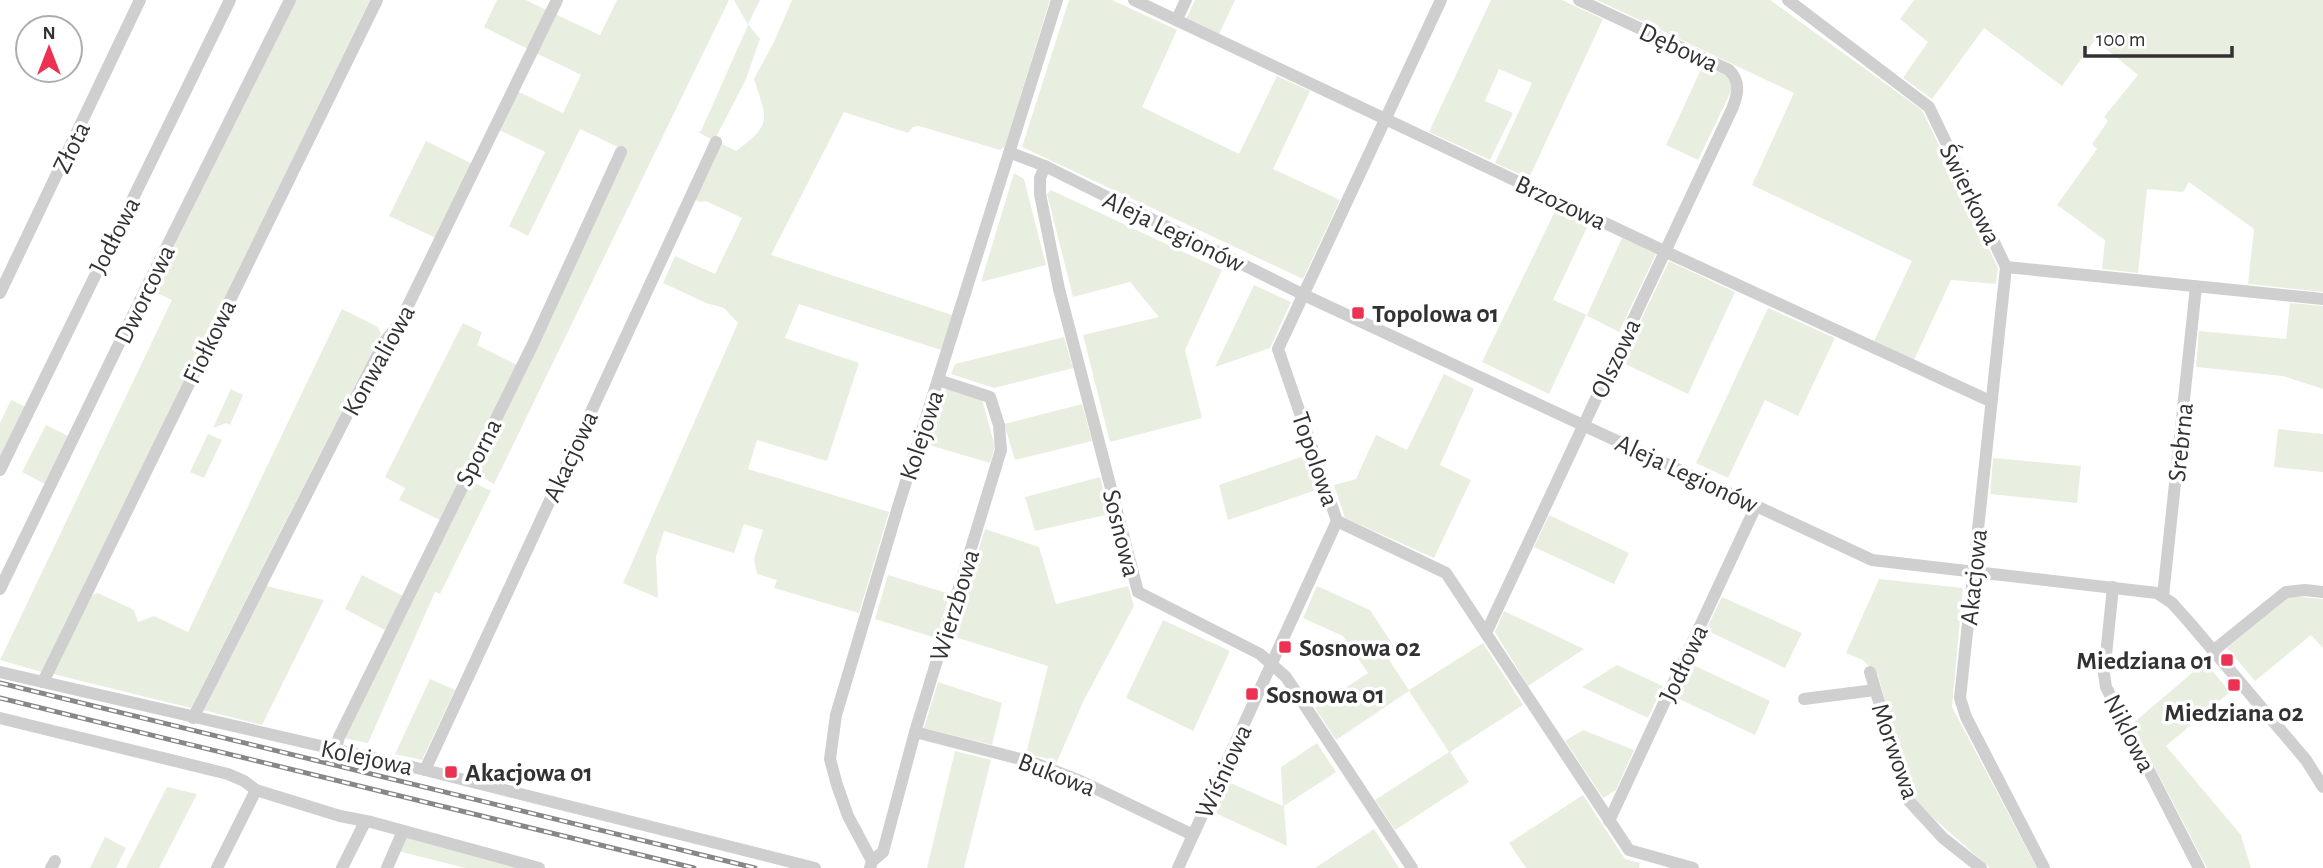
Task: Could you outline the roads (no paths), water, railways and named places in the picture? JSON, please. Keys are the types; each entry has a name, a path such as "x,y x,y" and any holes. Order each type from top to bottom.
{"street":[{"name":"Złota","path":"0,293 140,0"},
{"name":"Jodłowa","path":"0,470 230,0"},
{"name":"Dworcowa","path":"0,589 290,0"},
{"name":"Fiołkowa","path":"43,682 377,0"},
{"name":"Konwaliowa","path":"193,718 384,342 399,324 557,0"},
{"name":"Kolejowa","path":"871,864 848,816 837,785 831,759 836,715 1057,0"},
{"name":"Brzozowa","path":"1134,0 1664,251 1990,401"},
{"path":"1177,19 1186,0"},
{"name":"Topolowa","path":"1441,0 1278,349 1337,521 1447,573 1631,852 1693,868"},
{"name":"Dębowa","path":"1579,0 1728,70 1736,81"},
{"name":"Świerkowa","path":"1788,0 1928,107 2006,267 2323,299"},
{"name":"Olszowa","path":"1486,633 1732,109 1738,91 1736,81"},
{"name":"Akacjowa","path":"425,770 716,142"},
{"name":"Sporna","path":"335,751 339,737 435,537 533,344 621,152"},
{"name":"Aleja Legionów","path":"1010,153 1045,166 1304,295 1872,560 2151,591 2163,596"},
{"name":"Sosnowa","path":"1045,166 1040,178 1040,194 1059,289 1138,592 1260,654 1286,677 1412,868"},
{"name":"Akacjowa","path":"2006,267 1960,702 2044,868"},
{"name":"Srebrna","path":"2163,596 2196,287"},
{"name":"Wierzbowa","path":"871,864 883,852 915,733 1001,450 999,425 989,397 939,380"},
{"name":"Jodłowa","path":"1609,821 1756,506"},
{"name":"Wiśniowa","path":"1178,868 1337,521"},
{"name":"Niklowa","path":"2113,587 2104,674 2106,687 2199,868"},
{"path":"2213,651 2286,592 2323,592"},
{"path":"2163,596 2172,603 2306,760 2323,787"},
{"name":"Morwowa","path":"1870,671 1909,801 1943,838 1981,868"},
{"name":"Kolejowa","path":"0,672 425,770 815,868"},
{"name":"Morwowa","path":"1804,698 1875,690"},
{"path":"0,718 228,774 244,780 256,790 340,817 404,831 539,868"},
{"name":"Bukowa","path":"915,733 1032,762 1078,780 1193,835"},
{"path":"216,868 256,790"},
{"path":"342,868 365,822"},
{"path":"387,868 404,831"}],"railway":[{"path":"0,683 755,868"},
{"path":"0,698 694,868"}],"place":[{"name":"Topolowa 01","path":"1358,313"},
{"name":"Sosnowa 02","path":"1285,647"},
{"name":"Miedziana 01","path":"2227,660"},
{"name":"Miedziana 02","path":"2234,685"},
{"name":"Sosnowa 01","path":"1252,694"},
{"name":"Akacjowa 01","path":"451,772"}]}
